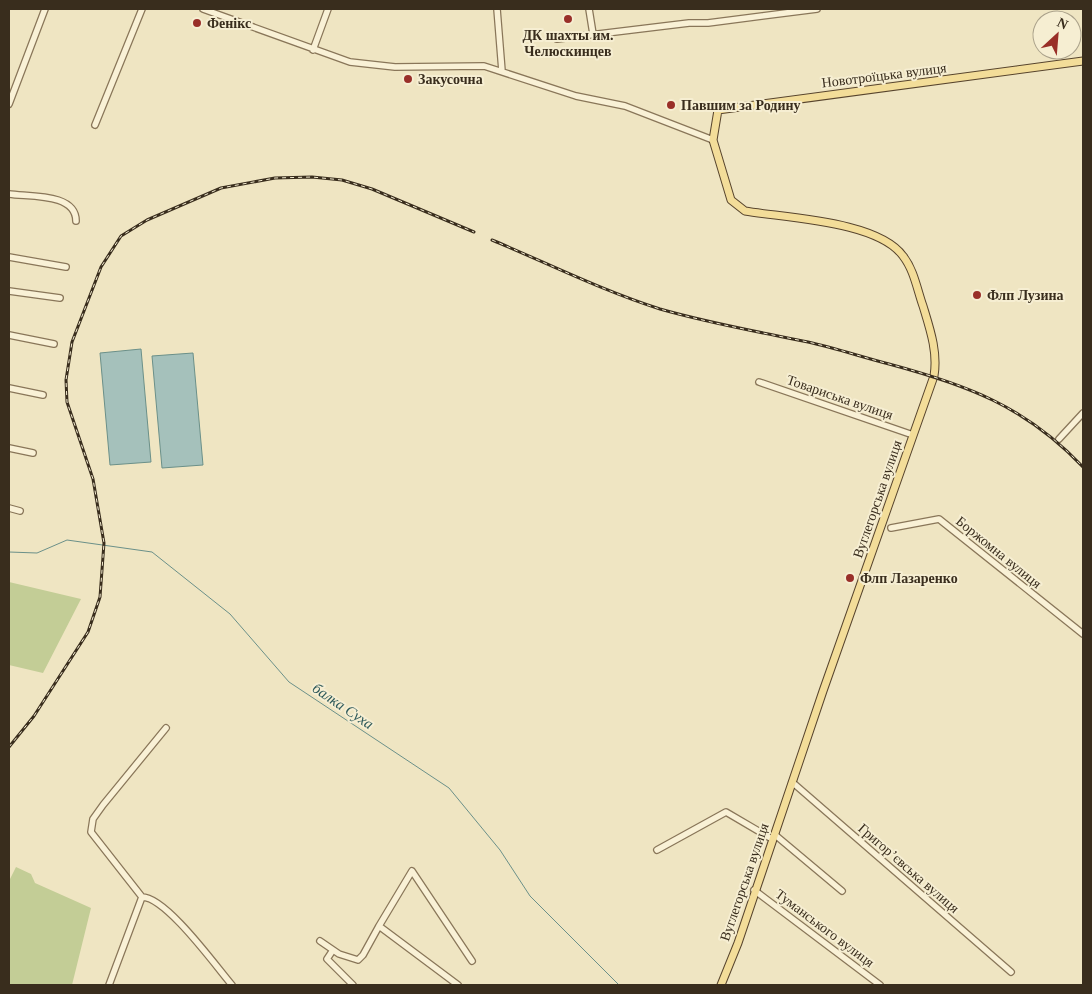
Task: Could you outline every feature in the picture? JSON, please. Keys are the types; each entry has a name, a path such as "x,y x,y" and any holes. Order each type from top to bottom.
{"main road":[{"name":"Новотроїцька вулиця","path":"713,140 718,110 1083,61"},
{"name":"Вуглегорська вулиця","path":"713,140 731,200 739,208 848,226 872,234 892,245 902,254 910,266 928,324 936,362 934,376 754,890 738,943 721,985"}],"street":[{"path":"9,104 45,9"},
{"path":"95,125 142,9"},
{"path":"203,9 350,62 369,66 484,66 576,96 625,106 713,140"},
{"path":"313,50 328,9"},
{"path":"497,9 502,71"},
{"path":"589,9 593,34"},
{"path":"557,38 689,23 708,23 817,9"},
{"path":"9,194 70,204 76,212 76,221"},
{"path":"9,257 66,267"},
{"path":"9,291 60,298"},
{"path":"9,335 54,344"},
{"name":"Товариська вулиця","path":"759,382 913,435"},
{"path":"9,388 43,395"},
{"path":"1059,439 1083,413"},
{"path":"9,448 33,454"},
{"path":"9,508 20,511"},
{"name":"Боржомна вулиця","path":"891,528 939,519 1083,634"},
{"path":"142,897 91,832 93,819 166,728"},
{"name":"Григор’євська вулиця","path":"792,782 1011,972"},
{"path":"656,850 726,812 773,836 842,891"},
{"path":"320,941 333,950 354,959 360,959 412,871 472,961"},
{"name":"Туманського вулиця","path":"754,890 880,985"},
{"path":"109,985 142,897"},
{"path":"142,897 151,897 172,913 232,985"},
{"path":"379,926 458,985"},
{"path":"333,950 327,959 353,985"}],"green space":[{"path":"9,582 81,599 43,673 9,665"},
{"path":"16,867 31,874 35,883 91,908 72,985 9,985 9,881"}],"water":[{"path":"141,349 151,462 110,465 100,353"},
{"path":"193,353 203,465 162,468 152,356"}],"waterway":[{"name":"балка Суха","path":"9,552 37,553 67,540 152,552 230,614 289,682 449,788 500,850 530,896 619,985"}],"railway":[{"path":"9,747 34,716 88,632 100,597 104,543 93,479 67,402 66,380 72,342 101,267 121,236 147,220 221,188 275,178 312,177 342,180 372,189 474,232"},
{"path":"492,240 596,285 660,309 715,323 808,342 944,380 1017,413 1039,428 1083,467"}],"place":[{"name":"ДК шахты им. Челюскинцев","path":"568,19"},
{"name":"Фенікс","path":"197,23"},
{"name":"Закусочна","path":"408,79"},
{"name":"Павшим за Родину","path":"671,105"},
{"name":"Флп Лузина","path":"977,295"},
{"name":"Флп Лазаренко","path":"850,578"}]}
